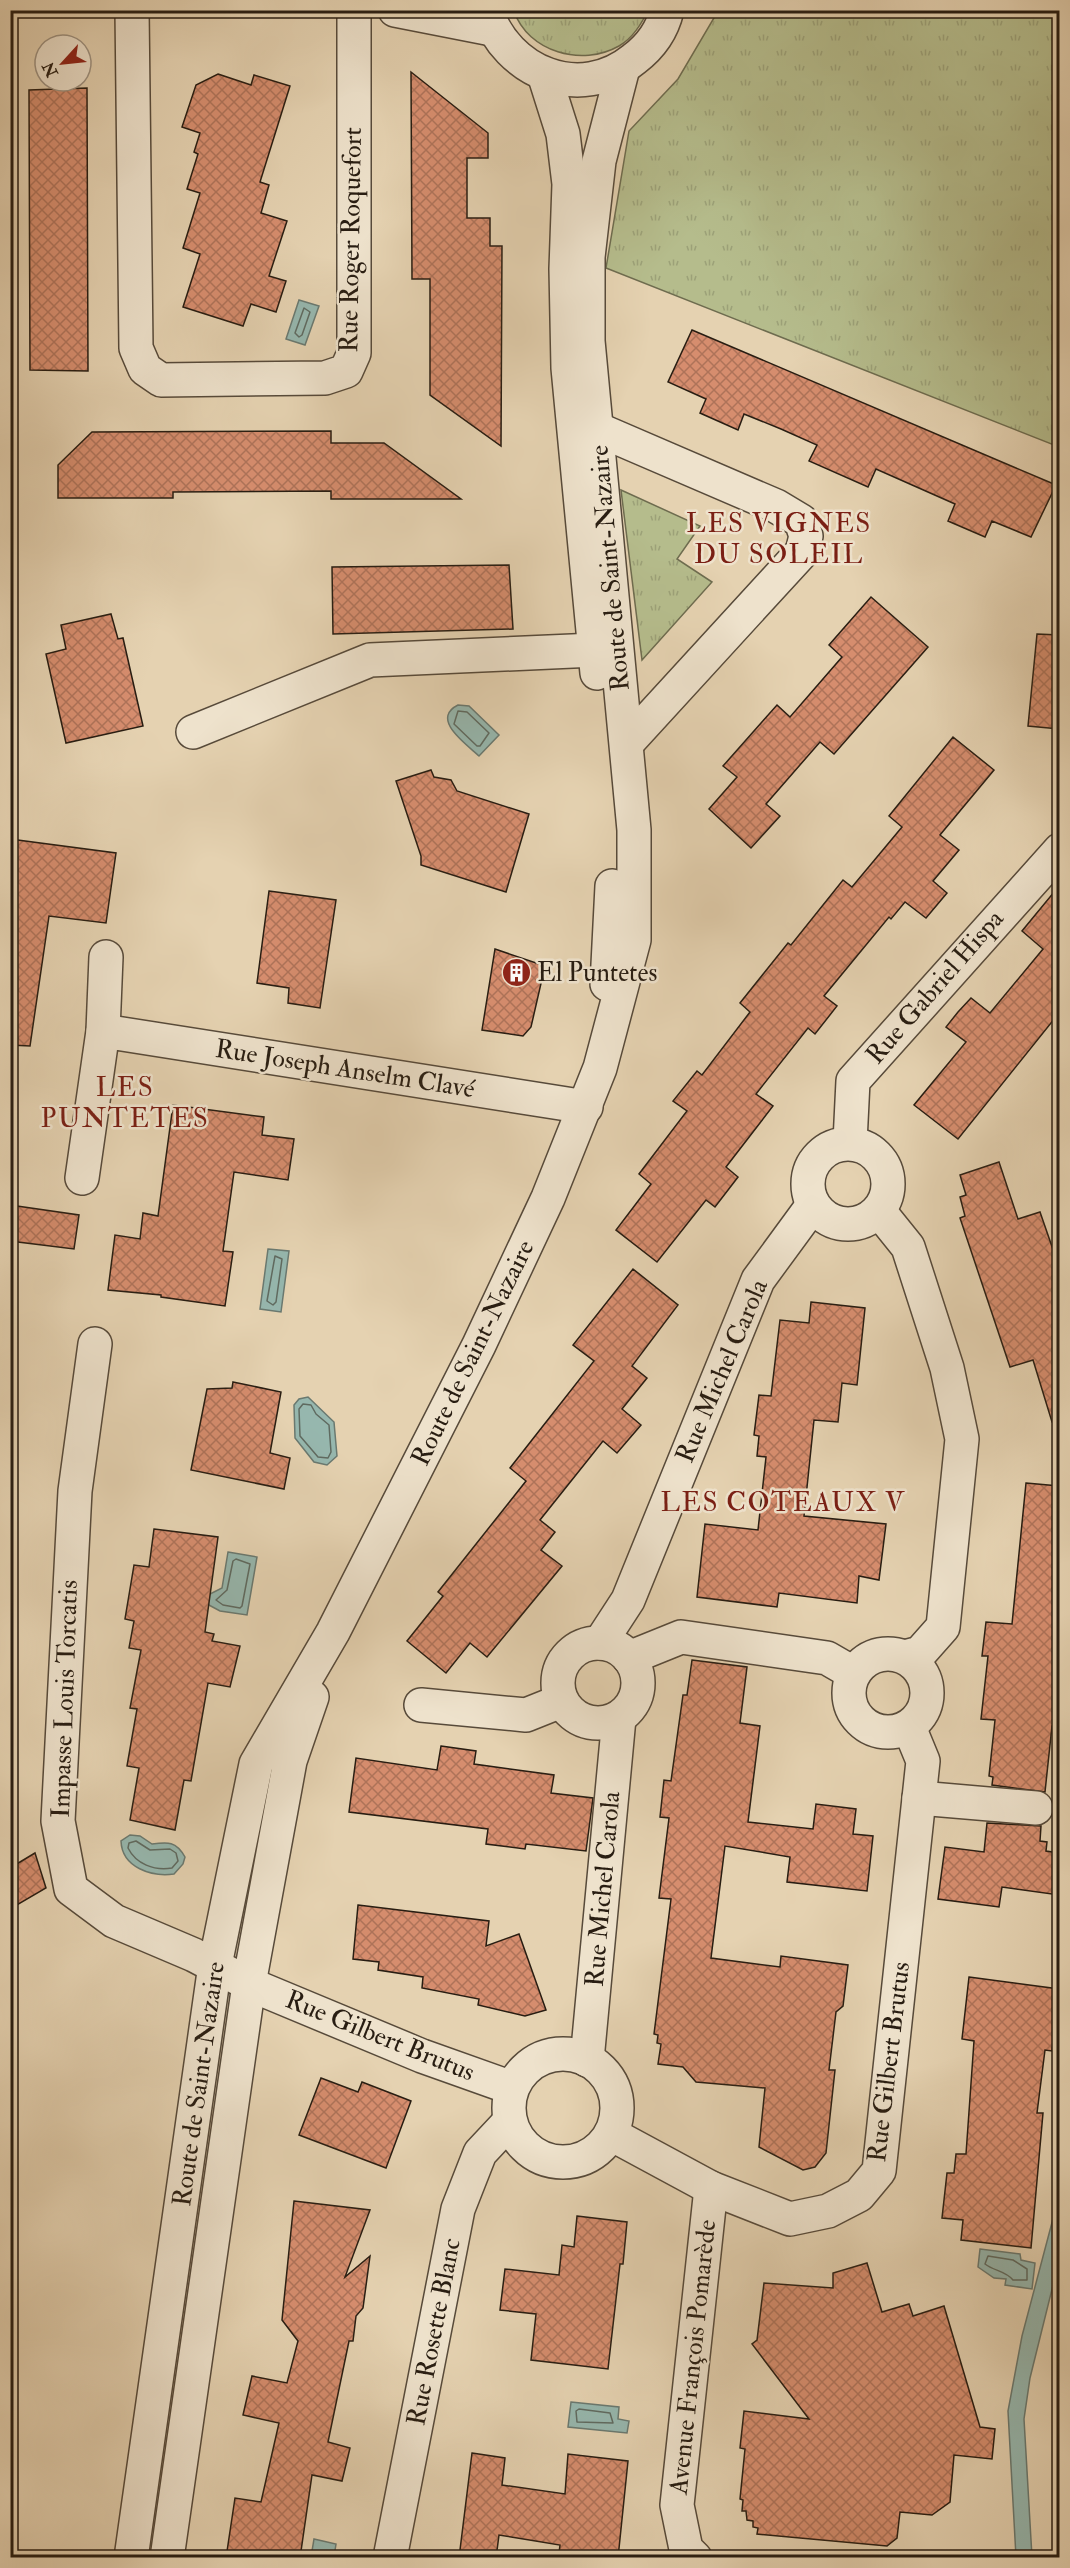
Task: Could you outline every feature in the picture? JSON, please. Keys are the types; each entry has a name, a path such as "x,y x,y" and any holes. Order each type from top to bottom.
{"street":[{"name":"Rue Roger Roquefort","path":"132,10 136,348 145,369 161,380 325,378 346,371 354,353 354,10"},
{"path":"395,10 489,20 506,48 523,63 544,74 571,80 598,77 623,68 648,48 664,21 667,10"},
{"name":"Route de Saint-Nazaire","path":"131,2558 215,1965 256,1764 333,1632 479,1345 548,1198 600,1068 634,940 634,830 588,341 588,256 599,161 623,68"},
{"name":"Route de Saint-Nazaire","path":"544,74 563,134 569,184 566,269 568,368 611,807 612,919 600,1068"},
{"path":"597,429 776,506 801,521 806,536 802,552 627,743"},
{"path":"193,732 370,660 595,650"},
{"name":"Rue Gabriel Hispa","path":"850,1142 853,1081 1059,850"},
{"path":"82,1178 104,1031 106,957"},
{"name":"Rue Joseph Anselm Clavé","path":"104,1031 586,1107"},
{"path":"850,1142 865,1146 878,1155 889,1183 886,1198 879,1211 867,1220 852,1224 837,1223 824,1216 813,1205 808,1189 809,1171 818,1156 833,1145 850,1142"},
{"name":"Rue Michel Carola","path":"600,1643 628,1600 758,1280 813,1205"},
{"path":"879,1211 908,1247 947,1368 962,1439 943,1626 920,1653 905,1657"},
{"name":"Impasse Louis Torcatis","path":"95,1344 75,1491 58,1821 71,1888 114,1921 215,1965 249,1984"},
{"name":"Route de Saint-Nazaire","path":"167,2558 249,1984 290,1761 333,1632"},
{"path":"629,1658 681,1637 827,1658 853,1673"},
{"path":"600,1643 621,1650 629,1658 637,1674 638,1690 631,1707 619,1718 603,1724 586,1722 572,1714 561,1701 557,1685 560,1668 570,1654 584,1645 600,1643"},
{"path":"891,1653 905,1657 917,1666 925,1678 928,1692 926,1705 920,1718 909,1727 892,1732 875,1731 861,1722 851,1707 848,1690 853,1673 863,1661 876,1655 891,1653"},
{"path":"421,1705 526,1715 561,1701"},
{"name":"Rue Michel Carola","path":"588,2060 619,1718"},
{"name":"Rue Gilbert Brutus","path":"610,2134 711,2188 790,2219 828,2211 859,2195 879,2171 923,1761 909,1727"},
{"path":"919,1798 1036,1808"},
{"name":"Rue Gilbert Brutus","path":"249,1984 422,2056 512,2088"},
{"path":"571,2054 588,2060 602,2070 611,2085 616,2101 616,2118 610,2134 599,2148 583,2159 556,2162 530,2152 517,2138 510,2121 509,2104 512,2088 522,2072 536,2061 553,2055 571,2054"},
{"name":"Rue Rosette Blanc","path":"390,2558 458,2209 480,2153 510,2121"},
{"name":"Avenue François Pomarède","path":"695,2558 686,2549 677,2505 711,2188"}],"green space":[{"path":"514,10 648,11 636,30 619,46 589,55 573,55 544,46 531,37 521,25"},
{"path":"718,11 1059,11 1059,447 606,268 629,131 678,79"},
{"path":"621,490 700,526 677,559 712,582 642,660"}],"water":[{"path":"299,300 319,306 305,345 286,339"},
{"path":"458,705 469,706 499,735 479,756 459,738 449,724 450,711"},
{"path":"268,1249 289,1251 281,1312 260,1309"},
{"path":"308,1397 334,1422 337,1456 327,1465 314,1462 295,1438 294,1405 299,1399"},
{"path":"228,1552 257,1557 247,1615 220,1611 207,1604 208,1595 222,1588"},
{"path":"130,1835 140,1836 152,1844 175,1845 185,1857 183,1864 174,1874 157,1874 140,1869 132,1864 123,1850 121,1841"},
{"path":"1059,2196 1059,2261 1030,2378 1024,2419 1032,2557 1016,2557 1008,2411 1022,2336"},
{"path":"980,2249 1020,2254 1021,2260 1035,2263 1032,2289 1005,2285 1006,2279 994,2278 978,2267"},
{"path":"571,2402 619,2407 618,2419 629,2421 627,2433 568,2427"},
{"path":"314,2539 336,2544 334,2557 311,2557"}],"building":[{"path":"411,72 488,133 488,158 467,158 467,218 490,218 490,246 502,246 501,446 430,395 430,279 412,279"},
{"path":"218,74 251,85 254,75 290,86 260,182 269,185 261,213 287,221 269,276 286,281 276,312 251,304 243,326 183,307 200,254 183,248 200,193 187,189 198,154 194,152 200,133 182,127 196,85"},
{"path":"29,90 33,90 33,93 87,93 88,371 30,370"},
{"path":"692,330 1056,485 1031,537 992,521 985,537 948,521 955,504 876,469 868,487 809,461 817,445 781,429 744,414 738,430 700,413 706,399 668,382"},
{"path":"331,431 331,443 384,443 461,499 331,499 331,491 173,492 173,498 58,498 58,465 92,432"},
{"path":"509,565 513,629 333,634 332,567"},
{"path":"871,597 928,647 834,754 820,742 766,804 780,816 751,848 709,809 737,777 723,766 777,705 790,717 842,657 829,645"},
{"path":"111,614 118,639 123,638 143,726 66,743 46,654 66,649 61,625"},
{"path":"1037,634 1059,635 1059,729 1028,726"},
{"path":"953,737 994,770 940,835 959,850 933,881 947,893 926,918 905,902 891,919 889,917 824,996 837,1006 815,1034 808,1028 756,1094 773,1106 726,1167 738,1177 715,1207 706,1200 657,1262 616,1230 651,1184 639,1174 687,1111 673,1101 697,1071 702,1075 750,1012 740,1003 788,943 791,945 843,880 852,887 902,827 889,816"},
{"path":"431,770 434,777 451,780 457,791 529,814 506,892 421,865 421,856 396,781"},
{"path":"10,839 116,853 106,923 49,916 30,1046 10,1045"},
{"path":"1059,886 1059,1013 958,1139 914,1105 966,1042 946,1027 958,1012 971,998 990,1013 1043,949 1022,931"},
{"path":"269,891 336,900 320,1008 288,1003 289,988 257,983"},
{"path":"495,949 545,966 531,1027 523,1036 482,1030"},
{"path":"173,1105 264,1117 262,1135 294,1139 288,1180 234,1172 223,1251 233,1252 225,1306 161,1297 161,1295 108,1290 115,1235 140,1239 143,1213 158,1216"},
{"path":"999,1162 1018,1219 1040,1212 1059,1267 1059,1421 1052,1422 1033,1360 1010,1367 960,1218 965,1216 960,1197 966,1195 960,1175"},
{"path":"10,1205 79,1215 74,1249 10,1241"},
{"path":"633,1269 678,1305 632,1366 647,1378 622,1409 641,1425 617,1453 603,1441 540,1520 555,1532 541,1550 562,1566 487,1657 470,1643 446,1673 407,1641 443,1596 438,1592 526,1481 510,1468 594,1361 573,1345"},
{"path":"811,1302 865,1308 857,1385 842,1383 838,1422 814,1420 804,1516 886,1524 879,1580 859,1576 857,1603 779,1593 777,1607 697,1597 705,1524 758,1530 766,1457 757,1456 759,1436 754,1435 759,1395 771,1396 780,1320 809,1323"},
{"path":"233,1382 281,1392 270,1453 290,1458 284,1489 191,1470 207,1389 232,1388"},
{"path":"1026,1483 1059,1486 1059,1727 1052,1726 1045,1792 992,1785 993,1777 989,1776 995,1720 981,1719 988,1656 982,1656 986,1622 1012,1624"},
{"path":"154,1529 218,1537 205,1632 214,1634 212,1641 240,1646 230,1687 208,1683 191,1781 184,1780 175,1830 130,1820 139,1768 127,1766 137,1709 130,1708 141,1650 129,1648 134,1621 125,1619 134,1565 149,1567"},
{"path":"692,1660 747,1667 740,1723 760,1726 748,1822 813,1829 816,1804 856,1809 853,1834 873,1836 867,1891 787,1882 790,1857 725,1846 711,1958 780,1967 781,1956 848,1965 843,2006 836,2012 829,2070 835,2070 826,2153 815,2167 803,2170 759,2147 765,2088 696,2082 683,2067 658,2064 661,2044 657,2043 658,2035 654,2034 671,1899 659,1898 669,1818 660,1817 664,1780 671,1781 683,1695 687,1695"},
{"path":"441,1746 476,1751 474,1764 554,1775 551,1793 593,1798 586,1851 526,1844 525,1849 486,1844 488,1829 349,1812 356,1758 437,1770"},
{"path":"987,1823 1041,1826 1040,1841 1047,1842 1046,1851 1059,1853 1059,1895 1002,1887 999,1907 938,1899 945,1847 984,1852"},
{"path":"35,1853 46,1888 10,1909 10,1868"},
{"path":"358,1905 489,1921 486,1946 519,1934 546,2010 525,2016 478,2005 479,1999 422,1988 423,1977 378,1970 379,1962 353,1959"},
{"path":"969,1977 1059,1989 1052,2051 1045,2050 1037,2113 1043,2113 1031,2248 961,2240 963,2220 942,2218 947,2173 954,2173 956,2154 966,2154 974,2041 962,2039"},
{"path":"321,2078 358,2092 362,2082 411,2101 386,2168 299,2135"},
{"path":"294,2201 370,2210 345,2277 370,2256 363,2308 356,2316 353,2341 349,2341 328,2442 350,2448 342,2481 312,2475 300,2558 226,2558 235,2498 261,2502 279,2423 243,2415 252,2376 287,2383 298,2341 282,2320"},
{"path":"577,2216 627,2222 608,2369 531,2360 536,2314 500,2310 505,2269 559,2275 562,2245 574,2247"},
{"path":"867,2263 882,2312 909,2304 913,2316 944,2306 980,2427 995,2429 992,2459 954,2455 950,2502 932,2515 900,2512 897,2538 887,2546 757,2534 758,2528 753,2527 753,2521 747,2520 746,2511 742,2511 743,2500 740,2499 745,2449 740,2448 744,2411 809,2419 752,2344 757,2340 764,2283 833,2288 833,2273"},
{"path":"472,2453 505,2458 502,2485 565,2494 568,2454 628,2461 618,2558 559,2553 560,2545 499,2535 496,2558 459,2558"}],"place":[{"name":"El Puntetes","path":"516,973"}],"district":[{"name":"LES VIGNES DU SOLEIL","path":"779,538"},
{"name":"LES PUNTETES","path":"125,1102"},
{"name":"LES COTEAUX V","path":"783,1502"}]}
